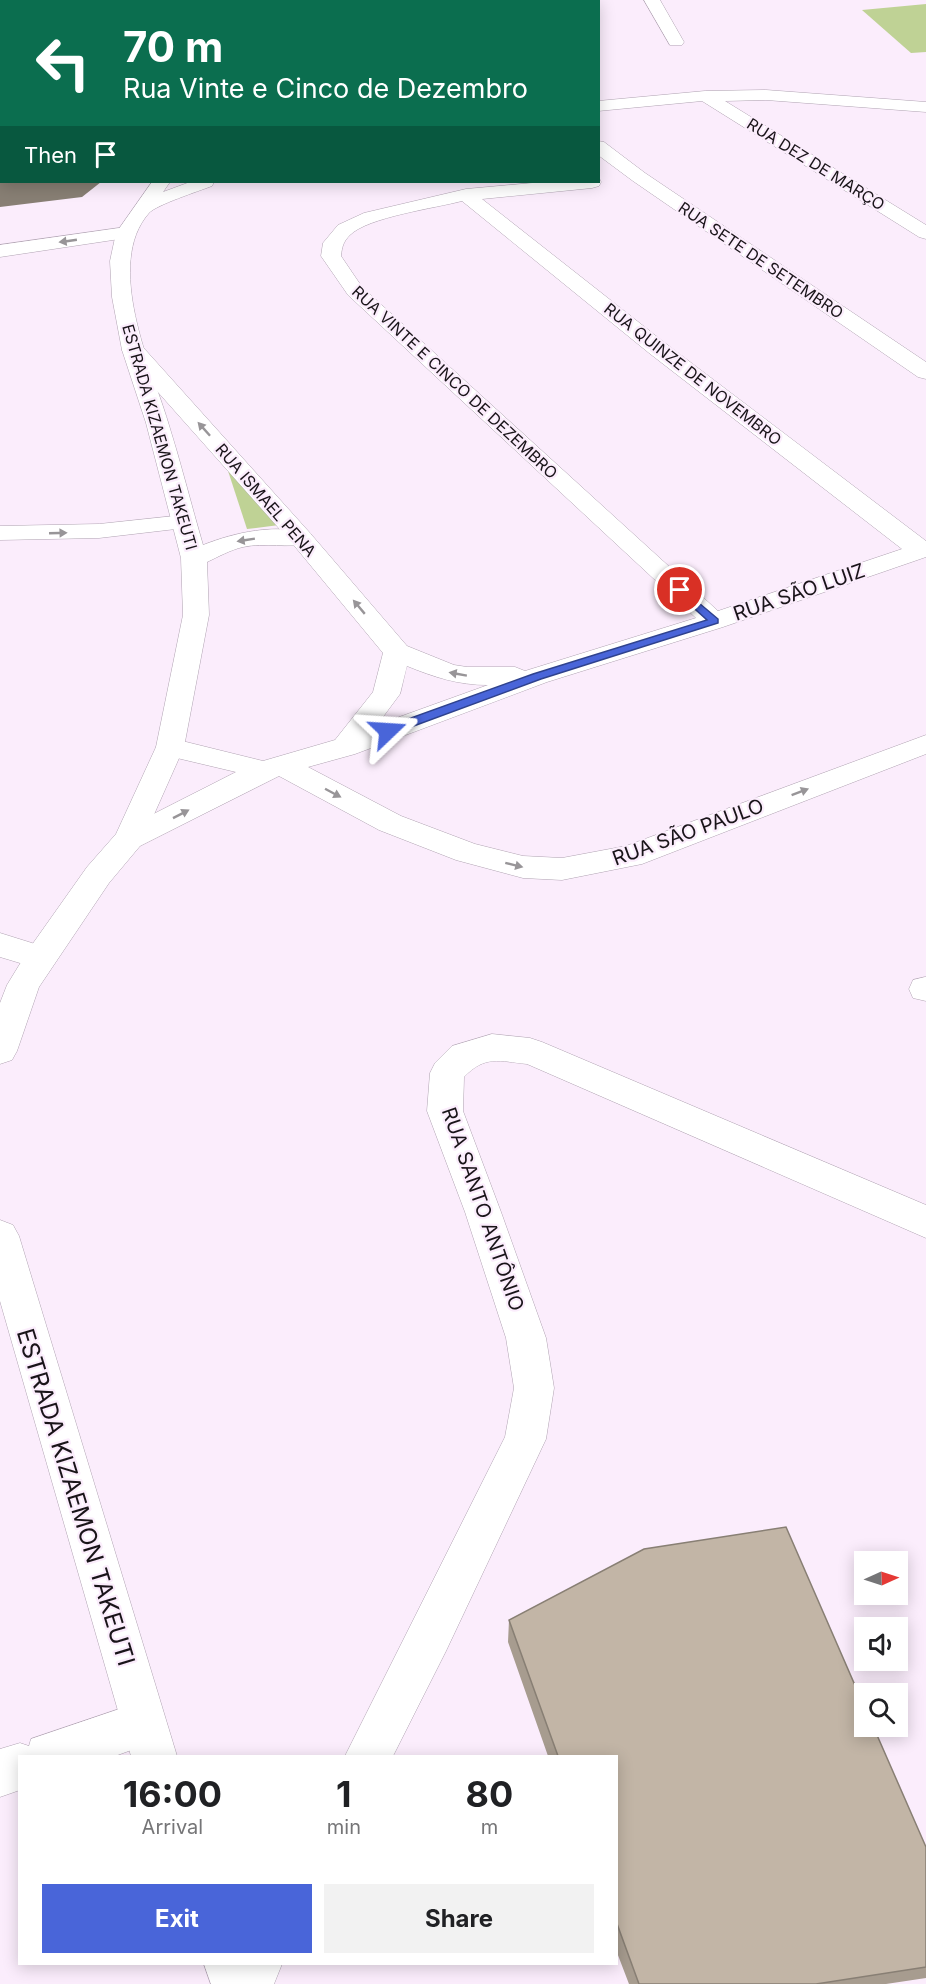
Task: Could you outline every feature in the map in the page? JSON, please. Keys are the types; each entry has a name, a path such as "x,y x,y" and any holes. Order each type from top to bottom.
{"street":[{"path":"652,0 676,42"},
{"path":"600,106 705,96 798,96 926,107"},
{"name":"RUA DEZ DE MARÇO","path":"705,96 926,233"},
{"path":"892,104 926,123"},
{"name":"RUA SETE DE SETEMBRO","path":"600,148 639,177 926,372"},
{"path":"600,181 639,177"},
{"name":"ESTRADA KIZAEMON TAKEUTI","path":"0,1051 23,985 40,957 98,875 129,839 170,747 196,615 194,558 158,423 133,350 122,297 120,261 126,233 160,183"},
{"path":"144,207 203,183"},
{"name":"RUA VINTE E CINCO DE DEZEMBRO","path":"582,183 466,195 371,217 345,230 333,243 331,256 355,291 714,621"},
{"name":"RUA QUINZE DE NOVEMBRO","path":"466,195 657,348 923,550"},
{"path":"0,251 126,233"},
{"name":"RUA ISMAEL PENA","path":"133,350 301,538 397,652 447,672 467,676 537,676"},
{"path":"0,533 99,531 184,522"},
{"path":"194,558 238,540 269,537 301,538"},
{"name":"RUA SÃO LUIZ","path":"129,839 272,768 345,747 537,676 714,621 923,550"},
{"path":"345,747 386,694 397,652"},
{"name":"RUA SÃO PAULO","path":"272,768 390,823 467,852 523,867 562,869 631,856 926,744"},
{"path":"170,747 272,768"},
{"path":"0,945 40,957"},
{"name":"RUA SANTO ANTÔNIO","path":"369,1755 430,1635 525,1439 534,1388 526,1338 445,1110 447,1073 464,1055 492,1047 530,1051 926,1222"},
{"name":"ESTRADA KIZAEMON TAKEUTI","path":"0,1236 5,1278 149,1740"},
{"path":"54,1755 149,1740"},
{"path":"0,1773 18,1767"},
{"path":"229,1965 236,1984"},
{"path":"246,1984 256,1965"}],"green space":[{"path":"926,4 926,52 911,53 862,10"},
{"path":"214,428 287,524 247,529"}],"building":[{"path":"786,1527 854,1683 854,1737 878,1737 926,1847 926,1967 816,1984 639,1984 618,1926 618,1755 558,1755 509,1620 644,1549"}],"route":[{"path":"388,731 537,676 714,621 680,590"}]}
